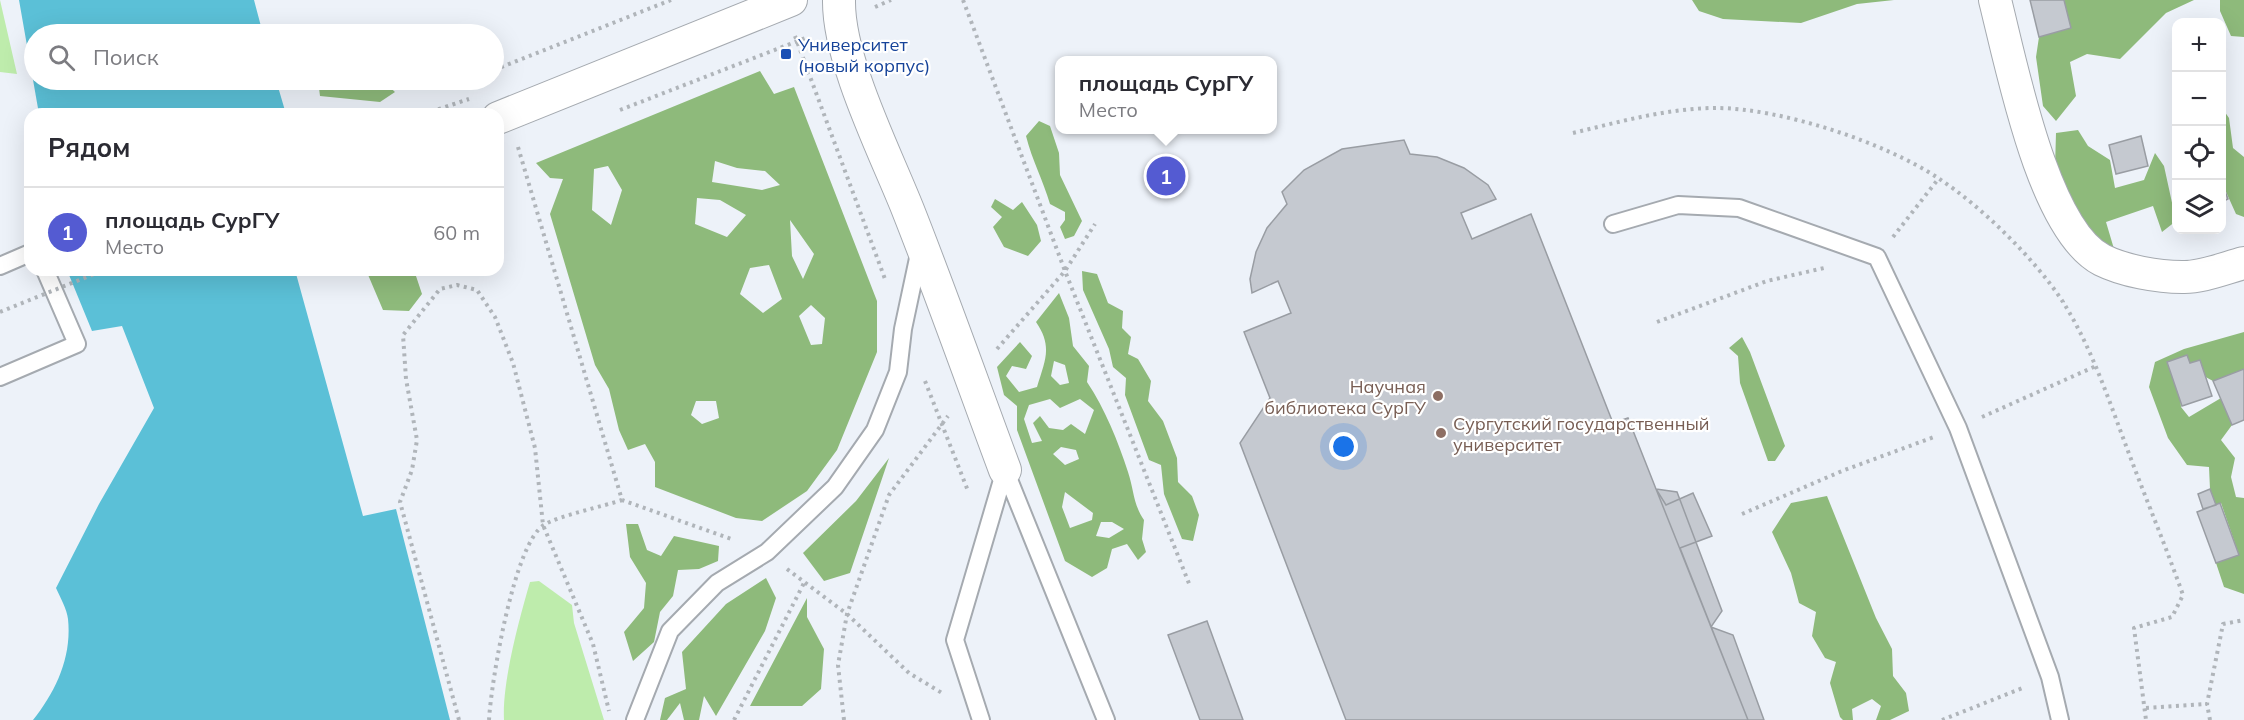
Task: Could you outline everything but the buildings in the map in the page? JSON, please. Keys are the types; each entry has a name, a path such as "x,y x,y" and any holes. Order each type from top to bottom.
{"street":[{"path":"1995,0 2044,181 2072,234 2101,259 2133,269 2183,278 2244,263"},
{"path":"505,126 786,2"},
{"path":"839,11 853,71 921,242 1005,470"}],"lane":[{"path":"1613,224 1678,206 1738,208 1877,257 1958,428 2050,677 2060,720"},
{"path":"635,720 670,631 717,583 767,552 835,487 875,429 898,372 903,329 921,242"},
{"path":"0,266 24,256"},
{"path":"0,377 77,344 48,276"},
{"path":"981,718 955,640 1005,470"},
{"path":"1005,470 1106,720"}],"path":[{"path":"504,66 671,0"},
{"path":"619,111 797,42 839,11 891,0"},
{"path":"963,0 1065,271 1190,586"},
{"path":"786,2 797,42 903,329 943,424 985,537"},
{"path":"442,108 475,97"},
{"path":"1573,133 1647,116 1715,108 1781,114 1905,160 1939,178 2016,243 2063,302 2096,366 2183,595 2172,617 2134,628 2146,720"},
{"path":"505,126 518,149 622,500"},
{"path":"505,126 518,149"},
{"path":"518,149 530,145"},
{"path":"844,720 838,665 848,614 889,495 943,424 972,379 1065,271 1095,224"},
{"path":"0,312 89,276"},
{"path":"459,720 399,502 412,470 417,440 406,379 403,335 440,289 457,285 477,290 495,317 513,363 535,448 543,525 593,644 611,720"},
{"path":"1743,514 1842,471 1958,428 2096,366"},
{"path":"489,720 491,688 508,610 527,543 543,525 622,500 767,552 804,583 848,614 909,673 981,718"},
{"path":"734,720 804,583"},
{"path":"2210,720 2207,704 2223,624 2244,620"},
{"path":"1942,720 2050,677"},
{"path":"2146,708 2207,704"}],"green space":[{"path":"0,0 17,74 0,72"},
{"path":"1692,0 1894,0 1857,4 1801,23 1723,19 1699,11"},
{"path":"2064,0 2194,0 2166,13 2120,59 2087,54 2070,62 2076,96 2056,121 2043,106 2036,57 2039,37 2070,28"},
{"path":"2220,0 2244,0 2244,37 2231,36 2226,18 2223,18 2220,11"},
{"path":"760,71 774,94 794,87 877,301 877,352 837,450 807,491 762,521 736,518 655,487 655,462 645,444 628,450 619,430 609,389 595,365 550,214 563,179 550,178 536,163","holes":["715,161 737,168 765,171 780,185 762,190 712,182","608,166 622,190 611,225 592,210 594,169","697,198 720,200 746,215 727,237 695,224","790,220 814,254 803,279 792,256","769,265 782,299 763,313 740,294 750,268","811,305 825,318 822,344 811,345 799,316","696,401 716,401 719,418 702,424 691,415"]},
{"path":"319,90 393,90 395,92 380,102 320,96"},
{"path":"2226,114 2229,118 2233,148 2244,157 2244,217 2236,214 2226,192"},
{"path":"1039,121 1050,126 1059,153 1060,175 1082,221 1074,236 1065,239 1060,227 1065,220 1065,212 1050,204 1026,136"},
{"path":"2078,130 2088,146 2110,160 2115,188 2144,180 2155,153 2164,166 2172,203 2172,224 2162,232 2153,206 2106,222 2117,259 2093,246 2055,168 2056,133"},
{"path":"995,199 1013,210 1022,202 1037,225 1041,241 1028,256 1004,247 993,227 1002,217 991,207"},
{"path":"1082,271 1097,274 1108,303 1123,311 1122,328 1131,337 1128,354 1138,359 1151,381 1148,401 1163,421 1177,458 1178,482 1192,496 1199,515 1193,541 1182,539 1164,494 1161,465 1149,460 1125,395 1126,378 1113,367 1109,349 1083,290"},
{"path":"369,276 416,276 422,294 409,311 383,310"},
{"path":"1059,293 1069,318 1073,346 1089,366 1087,382 1100,403 1115,437 1136,503 1144,520 1142,539 1146,552 1138,560 1127,544 1112,549 1107,568 1092,577 1065,561 1017,430 1017,406 1004,395 997,367 1020,342 1032,356 1026,369 1012,366 1006,376 1019,392 1037,387 1045,361 1046,346 1036,322","holes":["1054,361 1065,365 1069,383 1060,385 1051,376","1050,399 1060,408 1080,399 1094,410 1085,434 1071,424 1063,430 1049,428 1040,416 1033,423 1042,441 1032,443 1024,419 1029,405","1061,447 1076,450 1079,459 1065,465 1053,454","1065,492 1093,513 1092,520 1070,528 1062,507","1101,522 1112,522 1124,529 1109,538 1096,536"]},
{"path":"2244,332 2244,369 2213,381 2189,368 2179,378 2181,407 2189,417 2221,398 2232,425 2221,440 2235,458 2231,477 2236,497 2244,498 2244,594 2224,587 2216,563 2239,555 2221,503 2216,505 2210,489 2209,467 2187,465 2168,438 2149,387 2155,362 2184,349"},
{"path":"1742,337 1750,352 1785,446 1775,461 1768,461 1740,383 1738,356 1729,348"},
{"path":"889,458 850,573 824,581 803,553 856,501"},
{"path":"1827,496 1876,618 1892,649 1893,676 1906,693 1909,711 1890,720 1876,720 1881,706 1872,699 1852,709 1853,720 1843,720 1840,717 1830,683 1836,662 1825,658 1812,636 1816,612 1799,603 1791,573 1772,532 1791,503"},
{"path":"626,524 638,524 647,550 661,556 674,536 719,546 718,561 699,569 678,570 673,596 660,612 654,642 633,661 624,632 644,608 646,583 630,557"},
{"path":"766,578 776,598 765,631 716,716 704,696 699,720 684,720 680,703 667,720 660,720 665,698 686,689 682,652 726,604"},
{"path":"539,581 572,605 574,623 604,720 504,720 508,670 516,632 530,582"},
{"path":"807,598 807,617 824,649 821,689 802,706 750,706"}],"water":[{"path":"19,0 254,0 260,24 24,24 24,28"},
{"path":"35,90 279,90 284,108 38,108"},
{"path":"69,276 297,276 363,516 396,509 450,720 33,720 49,697 65,660 69,633 67,615 56,588 99,504 154,408 122,326 92,331"}],"place":[{"name":"Университет (новый корпус)","path":"786,54"},
{"name":"площадь СурГУ","path":"1166,176"},
{"name":"Научная библиотека СурГУ","path":"1438,396"},
{"name":"Сургутский государственный университет","path":"1441,433"}]}
